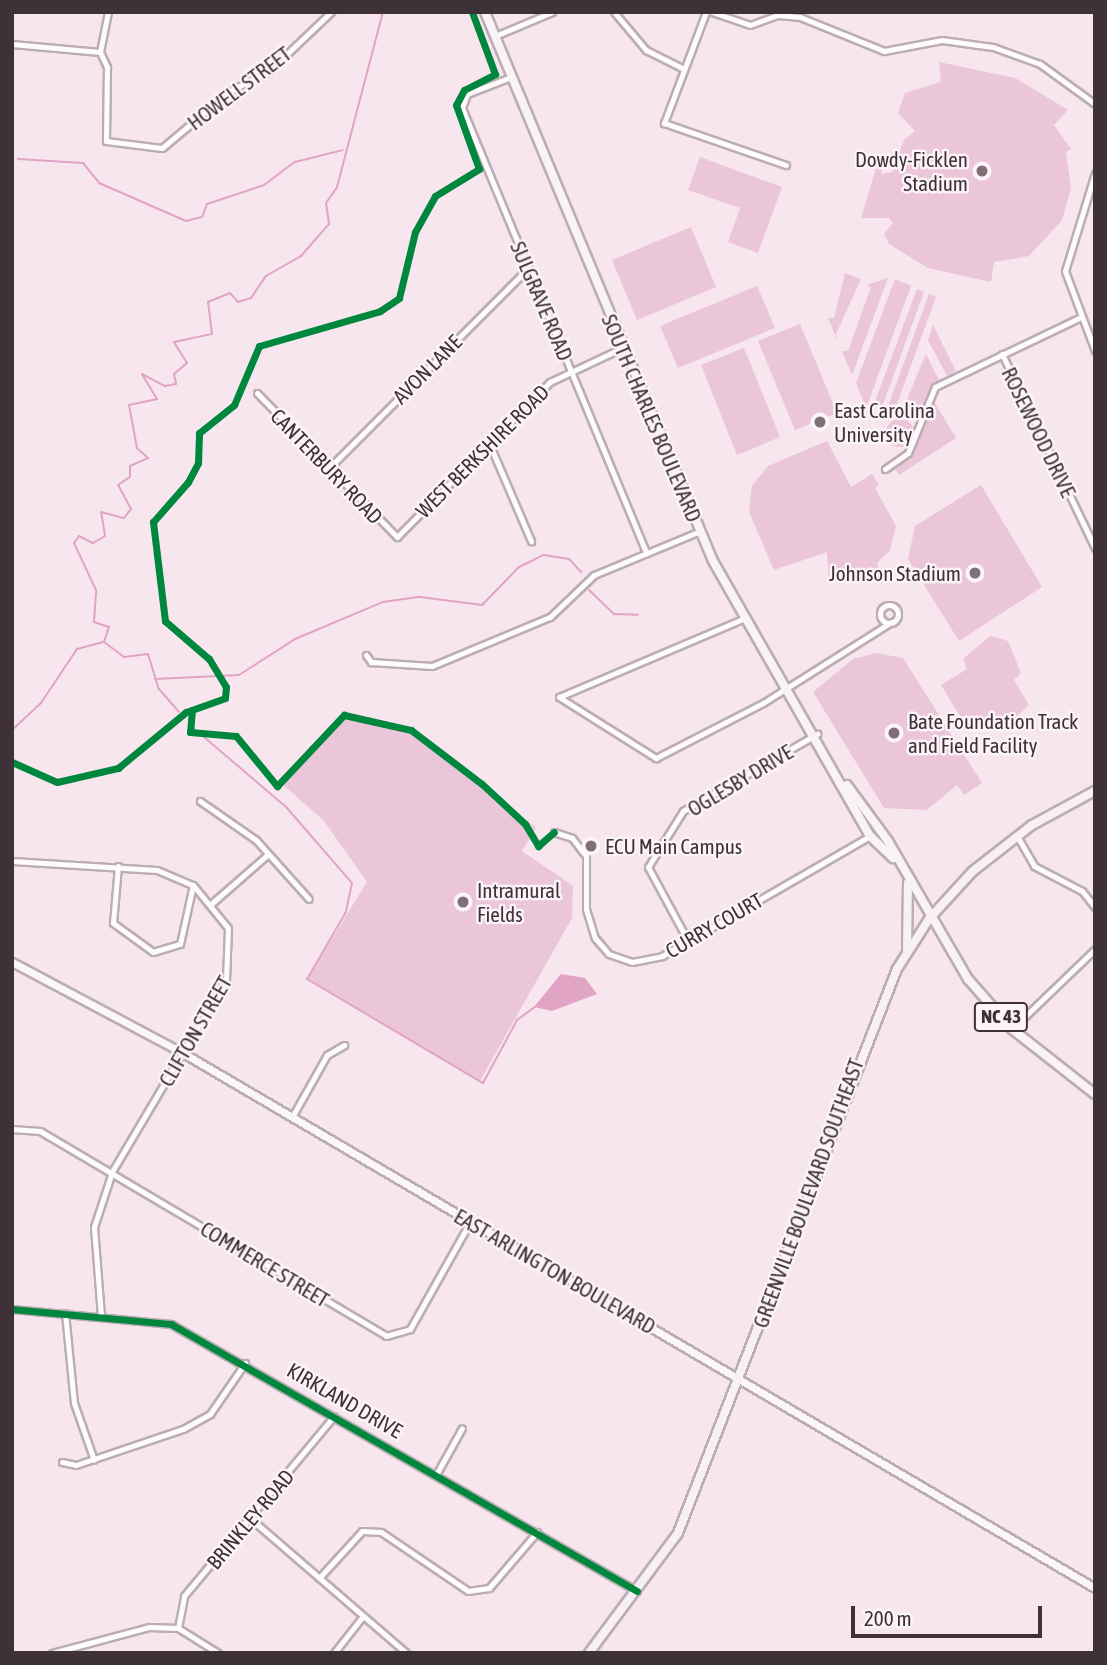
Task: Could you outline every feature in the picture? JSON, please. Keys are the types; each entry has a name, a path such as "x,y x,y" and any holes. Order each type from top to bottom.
{"highway":[{"name":"GREENVILLE BOULEVARD SOUTHEAST","path":"589,1653 678,1533 871,1025 907,952 929,919 1016,836 1095,791"},
{"path":"907,952 908,883"}],"main road":[{"name":"SOUTH CHARLES BOULEVARD","path":"485,12 700,531 745,618 817,734 870,836 892,858"},
{"name":"SOUTH CHARLES BOULEVARD","path":"844,783 861,798 892,858 968,979 1012,1029 1095,1094"},
{"name":"EAST ARLINGTON BOULEVARD","path":"12,962 183,1053 1095,1588"}],"street":[{"name":"HOWELL STREET","path":"108,12 100,52 107,67 106,141 162,148 230,91 269,71 331,12"},
{"path":"495,36 552,12"},
{"path":"614,12 646,50 684,69"},
{"path":"706,12 664,123 786,165"},
{"path":"712,12 750,25 778,15 800,17 884,51 942,40 993,47 1040,64 1095,104"},
{"path":"12,44 88,46 100,52"},
{"name":"SULGRAVE ROAD","path":"511,77 467,94 462,107 646,553"},
{"path":"1095,173 1065,260 1079,318 1095,351"},
{"name":"AVON LANE","path":"327,470 528,268"},
{"path":"885,469 908,453 935,387 1079,318"},
{"path":"570,369 622,348"},
{"name":"ROSEWOOD DRIVE","path":"1002,354 1095,548"},
{"name":"WEST BERKSHIRE ROAD","path":"397,537 489,443 570,369"},
{"name":"CANTERBURY ROAD","path":"257,393 327,470 397,537"},
{"path":"489,443 531,541"},
{"path":"366,655 371,662 432,666 560,612 588,580 700,531"},
{"path":"745,618 559,696 656,758 788,688 891,622 898,614 893,606 883,607 874,631"},
{"path":"880,616 891,622"},
{"name":"OGLESBY DRIVE","path":"688,941 648,867 683,811 817,734"},
{"path":"200,801 267,855 309,899"},
{"name":"CURRY COURT","path":"554,832 572,838 586,856 588,920 609,954 651,961 870,836"},
{"path":"1016,836 1034,866 1082,891 1095,906"},
{"path":"211,904 267,855"},
{"name":"CLIFTON STREET","path":"12,861 157,870 193,885 228,928 231,966 112,1172 94,1227 101,1315"},
{"path":"118,866 113,923 153,952 180,944 193,885"},
{"path":"1012,1029 1095,949"},
{"path":"292,1117 327,1055 344,1045"},
{"name":"COMMERCE STREET","path":"12,1129 40,1131 386,1336 410,1329 470,1222"},
{"name":"KIRKLAND DRIVE","path":"12,1309 101,1315 171,1324 245,1363 437,1473 637,1591"},
{"path":"65,1313 74,1403 94,1460"},
{"path":"62,1462 94,1460 210,1414 245,1363"},
{"name":"BRINKLEY ROAD","path":"178,1628 184,1596 251,1520 334,1416"},
{"path":"437,1473 462,1429"},
{"path":"251,1520 406,1653"},
{"path":"320,1577 362,1531 381,1532 468,1591 489,1588 537,1532"},
{"path":"334,1653 363,1616"},
{"path":"52,1653 149,1627 178,1628 218,1653"}],"shaded area":[{"name":"Dowdy-Ficklen Stadium","path":"939,62 1015,78 1068,110 1054,125 1071,149 1066,152 1071,188 1062,220 1029,256 994,262 991,282 928,268 889,244 884,234 893,223 889,218 861,218 877,165 883,166 881,174 892,172 904,140 915,131 898,113 905,93 941,82"},
{"path":"700,157 782,187 758,253 728,242 740,208 688,190"},
{"path":"691,227 716,287 637,320 612,260"},
{"path":"845,273 861,279 836,334 838,342 828,318 834,318"},
{"path":"888,278 852,375 842,351 848,351 871,287 866,285"},
{"path":"895,279 911,286 866,408 856,383"},
{"path":"757,286 775,328 678,368 660,326"},
{"path":"917,289 924,292 882,407 874,404"},
{"path":"929,294 936,297 894,412 887,409"},
{"path":"800,324 837,413 795,430 758,341"},
{"path":"933,325 956,371 947,376 928,340"},
{"path":"744,348 780,437 737,455 701,365"},
{"path":"926,354 939,380 916,417 902,411"},
{"path":"932,398 956,438 899,475 894,467 911,455"},
{"path":"900,419 910,423 914,433 910,443 900,447 890,443 886,433 890,423"},
{"path":"827,441 851,487 872,474 879,485 875,488 896,526 890,550 877,563 879,569 829,581 827,552 774,570 749,512 752,486 768,466"},
{"name":"Johnson Stadium","path":"981,485 1042,587 959,641 908,559 915,526"},
{"path":"990,636 1008,641 1021,673 1014,680 1029,705 1013,720 990,726 960,716 941,685 967,669 963,659"},
{"name":"Bate Foundation Track and Field Facility","path":"876,653 903,658 982,783 964,795 957,785 927,810 884,808 813,692 853,659"},
{"name":"Intramural Fields","path":"343,711 414,728 536,828 522,851 573,886 572,918 480,1081 307,979 367,882 324,821 280,782"},
{"path":"561,974 585,978 597,994 552,1011 534,1007"}],"waterway":[{"path":"12,730 41,703 77,649 104,642 109,627 94,622 96,590 74,543 79,536 93,543 105,536 101,512 124,518 131,509 118,485 130,477 130,466 148,458 137,448 129,405 157,399 142,374 165,386 176,384 174,374 187,363 174,342 212,334 208,302 230,293 238,302 251,298 266,276 301,256 329,224 326,203 337,187 383,12"},
{"path":"18,159 83,163 99,183 186,221 202,217 207,204 264,185 295,162 343,150"},
{"path":"155,679 239,675 295,639 383,602 420,597 482,605 519,567 544,555 569,559 581,572"},
{"path":"589,590 614,614 638,615"},
{"path":"104,642 124,657 148,654 159,689 179,712"},
{"path":"190,725 196,731"},
{"path":"204,737 287,808 352,883 346,912 307,979 483,1083 517,1020 536,1006"}],"cycle path":[{"path":"12,762 57,782 118,768 186,712 225,698 226,687 209,659 165,621 153,522 188,482 198,463 199,433 234,405 259,346 380,311 399,298 415,232 435,196 479,169 456,105 464,90 495,74 472,12"},
{"path":"192,710 190,732 236,736 277,786 344,715 411,730 482,784 525,824 538,846 554,832"},
{"path":"12,1309 171,1324 637,1591"}],"place":[{"name":"Dowdy-Ficklen Stadium","path":"982,171"},
{"name":"East Carolina University","path":"820,422"},
{"name":"Johnson Stadium","path":"975,573"},
{"name":"Bate Foundation Track and Field Facility","path":"894,733"},
{"name":"ECU Main Campus","path":"591,846"},
{"name":"Intramural Fields","path":"463,902"}]}
